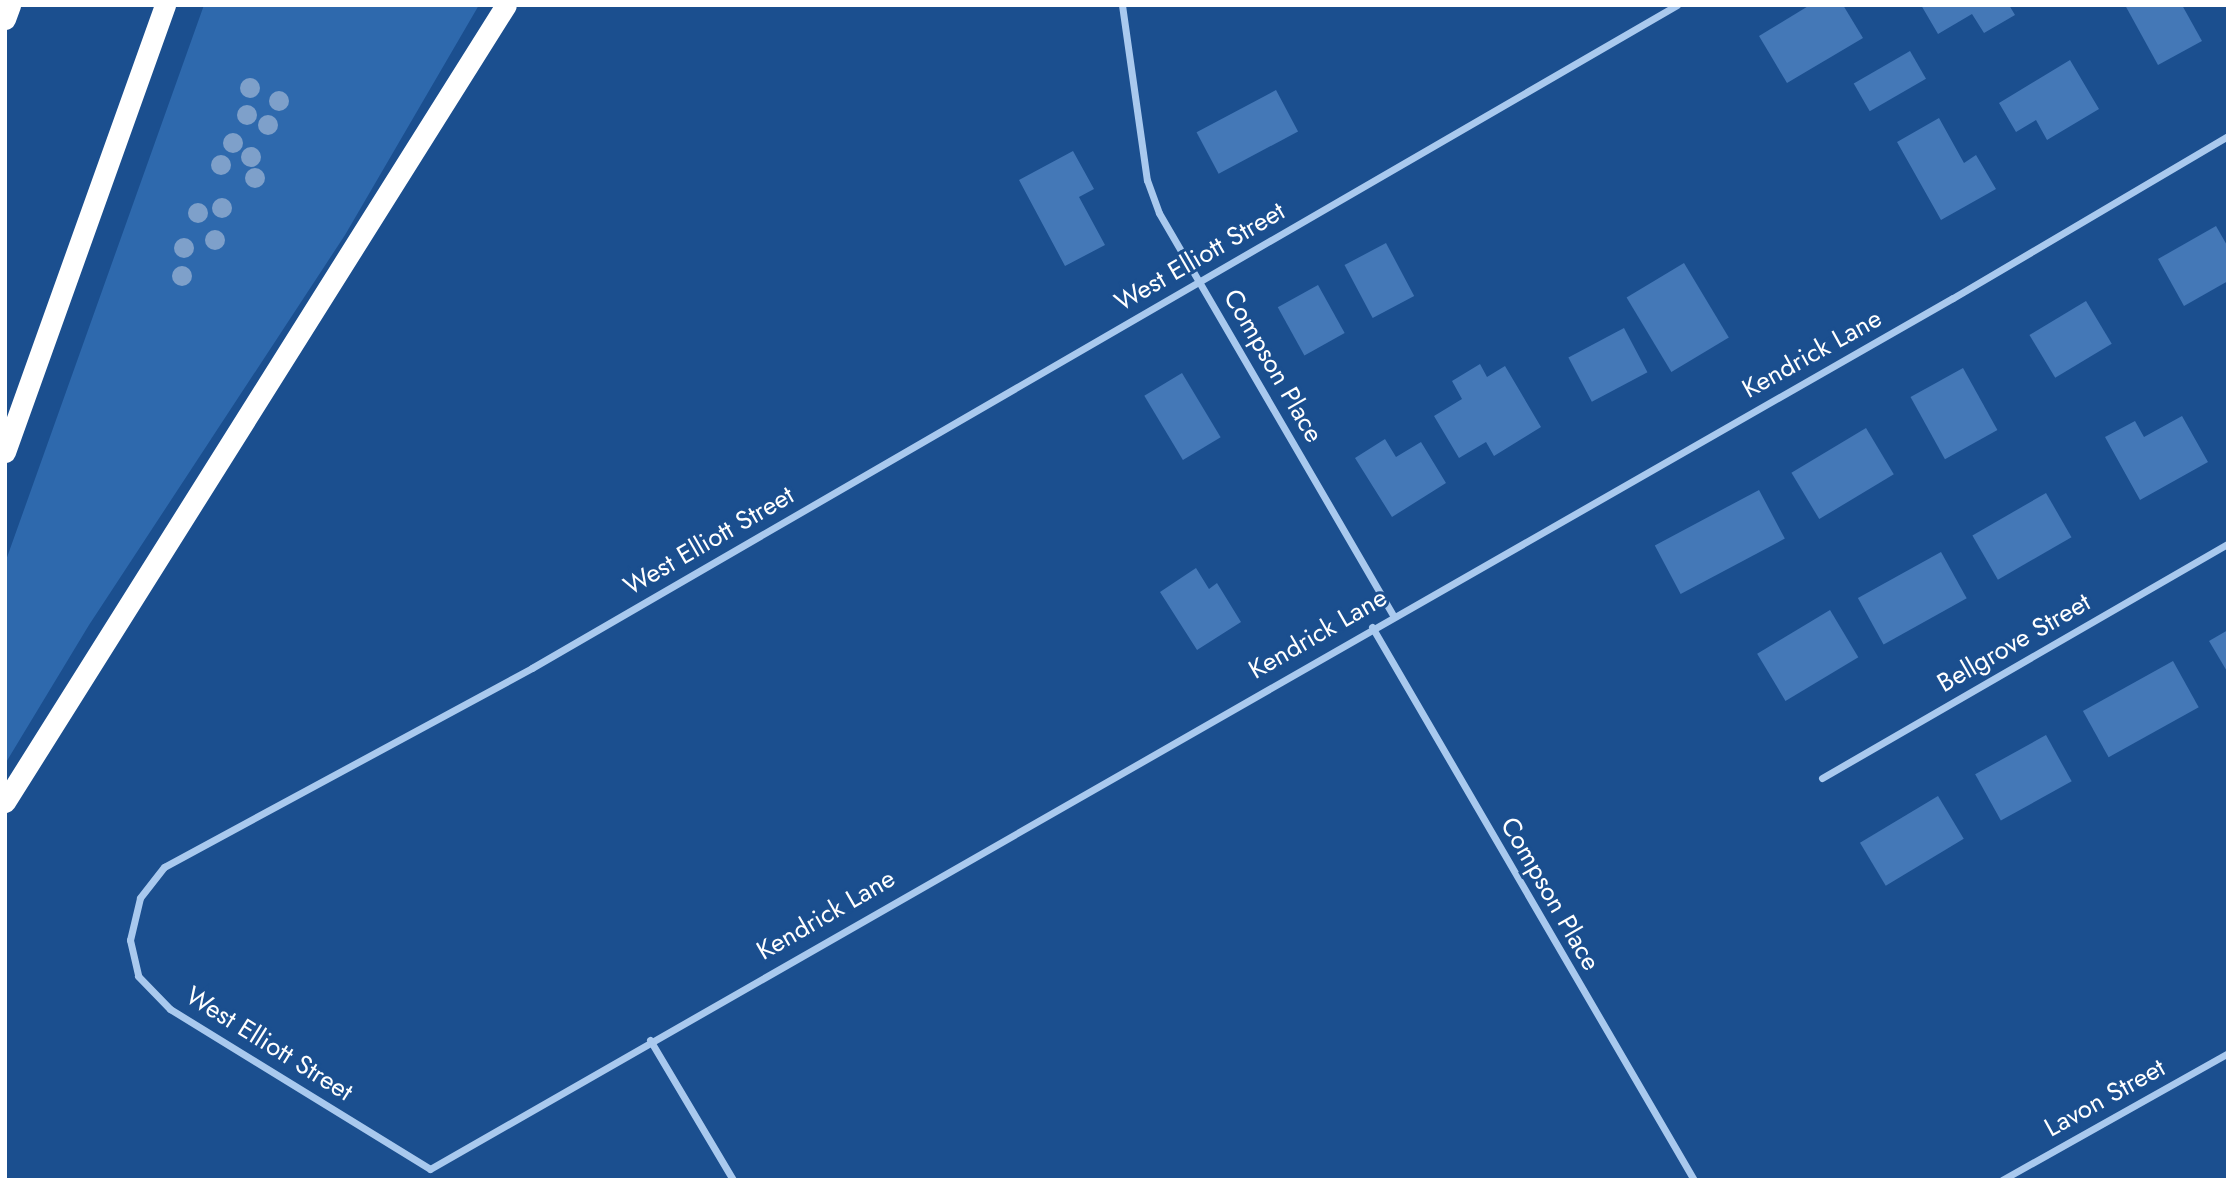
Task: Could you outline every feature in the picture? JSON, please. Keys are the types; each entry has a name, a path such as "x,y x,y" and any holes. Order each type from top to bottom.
{"highway":[{"path":"5,19 10,5"},
{"path":"5,452 165,5"},
{"path":"5,802 506,5"}],"street":[{"name":"Compson Place","path":"1122,5 1147,180 1159,213 1393,615"},
{"name":"West Elliott Street","path":"430,1169 170,1009 138,976 130,940 140,898 164,867 532,667 1677,5"},
{"name":"Kendrick Lane","path":"430,1169 1372,627 1953,298 2228,136"},
{"name":"Bellgrove Street","path":"1822,778 2228,544"},
{"name":"Compson Place","path":"1372,627 1694,1180"},
{"path":"650,1040 733,1180"},
{"name":"Lavon Street","path":"2002,1180 2228,1053"}],"shaded area":[{"path":"204,5 479,5 345,235 89,625 5,764 5,563"}],"building":[{"path":"1810,5 1843,5 1863,38 1787,83 1759,36"},
{"path":"1921,5 2009,5 2015,15 1984,33 1972,14 1938,34"},
{"path":"2125,5 2182,5 2202,41 2158,65"},
{"path":"1910,51 1926,79 1870,111 1854,84"},
{"path":"2070,60 2099,109 2047,140 2036,120 2016,132 1999,103"},
{"path":"1276,90 1298,131 1219,174 1197,132"},
{"path":"1939,118 1964,163 1976,155 1996,189 1941,220 1897,142"},
{"path":"1073,151 1094,189 1079,197 1105,245 1065,266 1019,180"},
{"path":"2216,226 2228,247 2228,281 2184,306 2158,259"},
{"path":"1386,243 1414,296 1373,318 1345,265"},
{"path":"1684,263 1729,338 1671,372 1627,298"},
{"path":"1318,285 1345,333 1304,355 1278,307"},
{"path":"2086,301 2112,344 2055,378 2029,335"},
{"path":"1624,328 1647,372 1592,402 1568,358"},
{"path":"1480,364 1487,377 1505,366 1541,427 1494,456 1486,442 1459,458 1434,416 1462,399 1452,381"},
{"path":"1963,368 1997,430 1945,459 1911,397"},
{"path":"1182,373 1221,437 1183,460 1144,396"},
{"path":"2182,416 2208,462 2140,500 2105,437 2135,421 2144,437"},
{"path":"1866,428 1894,474 1819,519 1791,473"},
{"path":"1385,439 1396,457 1421,442 1446,483 1392,517 1355,458"},
{"path":"1759,490 1785,539 1681,594 1655,545"},
{"path":"2046,493 2072,537 1998,580 1972,536"},
{"path":"1941,552 1967,598 1884,644 1858,598"},
{"path":"1196,568 1209,589 1217,583 1241,622 1197,650 1160,592"},
{"path":"1830,610 1858,657 1785,701 1757,654"},
{"path":"2228,630 2228,673 2209,641"},
{"path":"2173,661 2199,707 2109,757 2083,711"},
{"path":"2046,735 2072,781 2001,821 1975,774"},
{"path":"1938,796 1964,839 1886,886 1860,843"}]}
